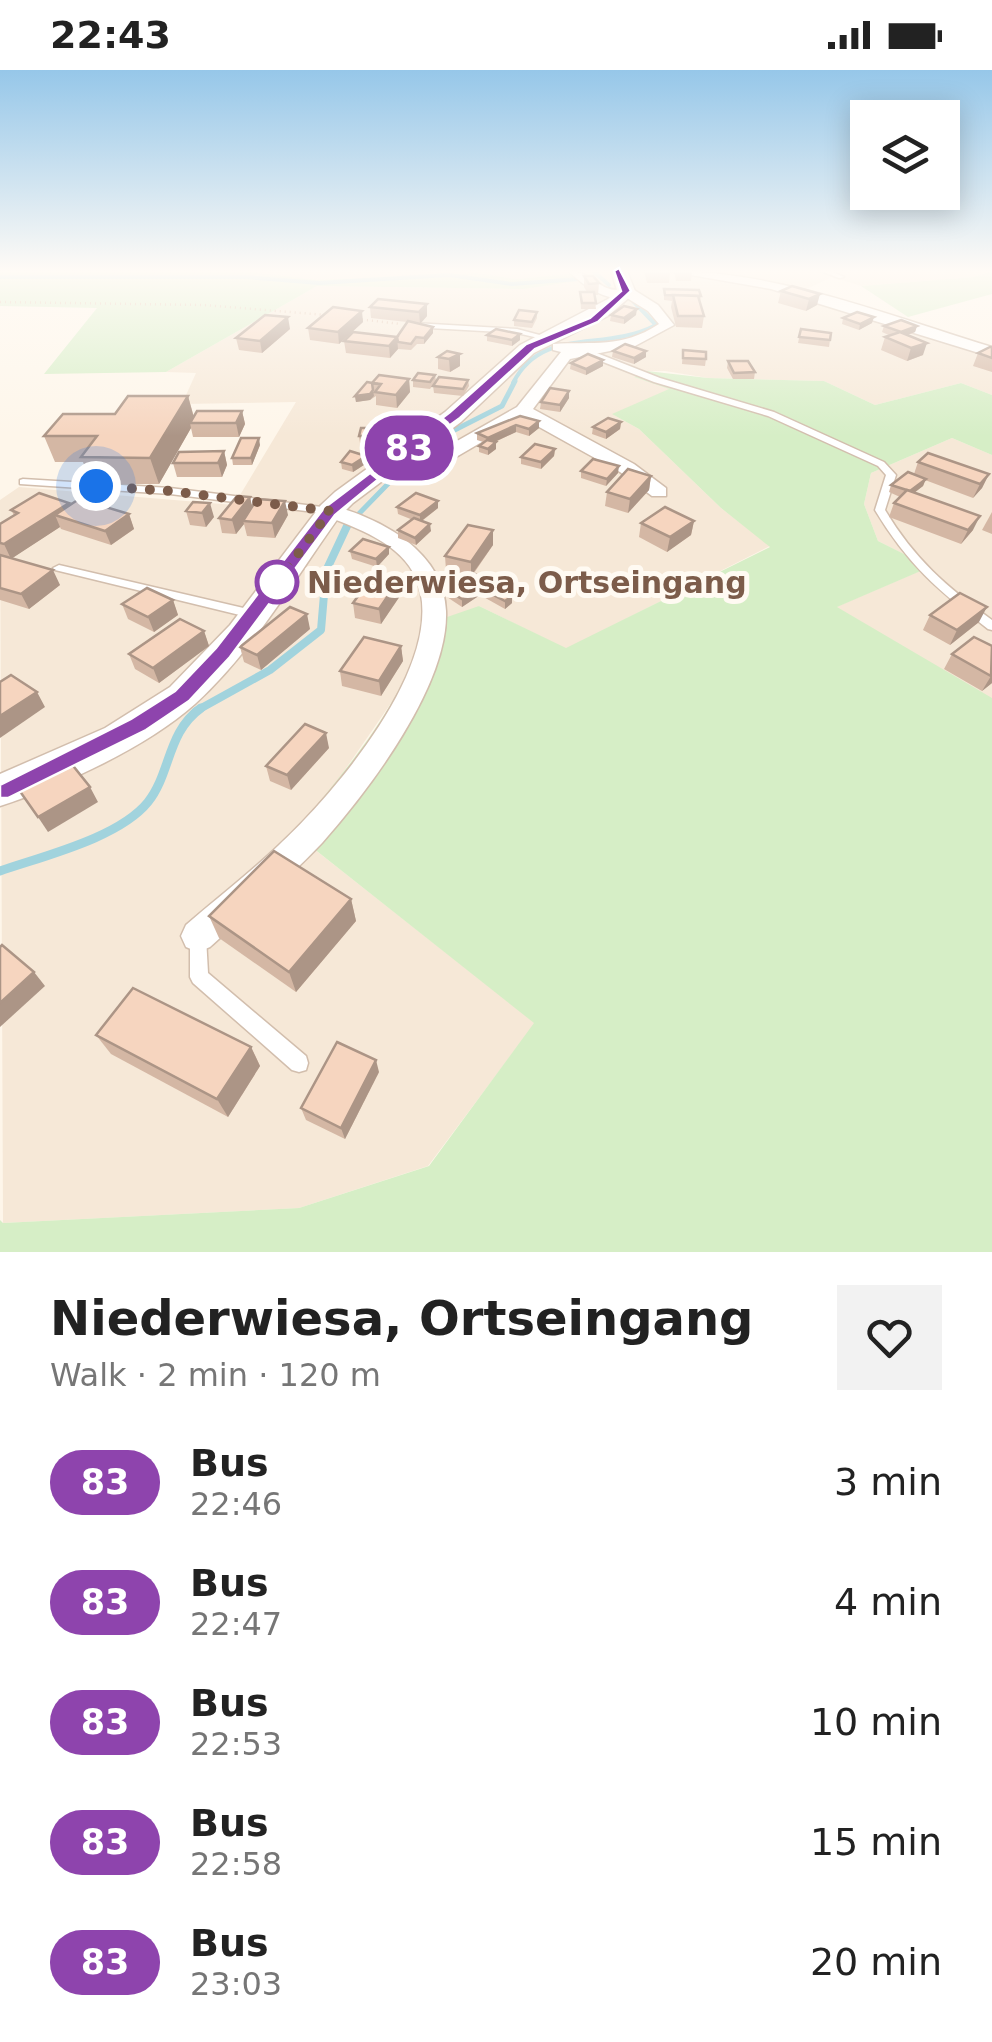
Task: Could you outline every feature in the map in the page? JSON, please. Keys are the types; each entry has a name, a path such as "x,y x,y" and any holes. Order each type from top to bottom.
{"street":[{"path":"563,346 587,326"},
{"path":"2,788 138,725 182,696 252,614 403,452 455,415 530,346 644,338 665,326"},
{"path":"908,326 992,352"},
{"path":"420,470 523,410 565,356 563,346"},
{"path":"523,410 628,468 659,492"},
{"path":"198,936 291,854 346,793 418,682 432,624 433,599 428,579 394,541 345,516"}],"lane":[{"path":"425,326 516,332 563,346 657,380 771,414 881,464 891,475 880,510 894,536 919,569 992,626"},
{"path":"23,482 170,491 345,516"},
{"path":"59,568 252,614"},
{"path":"198,936 198,976 299,1063"}],"shaded area":[{"path":"246,326 898,326 992,356 992,395 961,383 875,405 824,381 708,378 665,371 647,371 636,377 671,389 614,415 639,429 721,508 770,546 566,649 479,606 416,658 398,693 295,834 535,1023 428,1166 299,1208 3,1223 0,500 19,487 234,505 296,402 182,404 196,373 166,372"},
{"path":"952,438 992,455 992,699 836,607 929,567 878,541 864,504 871,473"}],"green space":[{"path":"82,326 246,326 166,372 44,374"},
{"path":"647,371 708,378 824,381 875,405 961,383 992,395 992,455 952,438 871,473 864,504 878,541 930,567 837,607 992,698 992,1252 0,1252 0,1220 3,1223 299,1208 429,1166 534,1023 294,833 388,709 415,654 424,625 479,606 566,648 770,547 721,508 639,429 612,414 669,389 634,377"}],"building":[{"path":"251,326 277,326 260,341 236,338"},
{"path":"310,326 345,326 338,332"},
{"path":"404,326 433,327 424,338 416,337 411,344 398,342"},
{"path":"884,326 917,326 901,332"},
{"path":"496,329 520,334 512,340 487,335"},
{"path":"801,329 831,333 830,340 799,337"},
{"path":"353,332 397,337 389,346 344,341"},
{"path":"900,332 927,343 911,348 885,337"},
{"path":"625,344 646,351 634,358 613,351"},
{"path":"990,347 992,358 978,353"},
{"path":"683,350 706,352 706,359 683,358"},
{"path":"447,351 460,354 449,359 438,357"},
{"path":"588,354 603,360 586,369 571,363"},
{"path":"728,361 748,361 755,372 734,373"},
{"path":"418,373 435,375 430,382 413,380"},
{"path":"379,375 409,379 396,395 375,392 381,384 372,383"},
{"path":"439,377 468,380 463,389 433,386"},
{"path":"367,382 378,384 372,383 370,394 355,396"},
{"path":"550,388 569,391 560,405 541,402"},
{"path":"128,396 188,396 150,458 81,457 97,436 44,436 63,414 115,414"},
{"path":"197,411 242,411 236,423 190,423"},
{"path":"520,416 539,421 529,429 516,425 488,438 477,433"},
{"path":"608,418 621,422 606,432 593,427"},
{"path":"361,428 373,428 372,436 359,436"},
{"path":"384,430 400,435 384,448 367,444"},
{"path":"241,438 259,438 251,458 232,458"},
{"path":"487,440 496,442 488,449 479,446"},
{"path":"535,444 555,449 541,462 521,457"},
{"path":"224,451 218,463 173,463 179,452"},
{"path":"350,451 366,456 352,465 341,462"},
{"path":"928,453 989,474 980,484 918,462"},
{"path":"593,459 619,466 607,479 581,471"},
{"path":"628,469 651,476 630,499 607,492"},
{"path":"908,472 926,479 910,491 891,485"},
{"path":"907,490 980,516 968,530 894,503"},
{"path":"39,493 69,503 0,543 0,524 18,513 11,510"},
{"path":"416,493 438,501 420,515 397,507"},
{"path":"237,496 250,497 232,520 219,518"},
{"path":"79,499 129,514 105,531 55,515"},
{"path":"257,499 285,501 272,523 243,521"},
{"path":"193,502 210,503 202,513 186,511"},
{"path":"665,507 694,521 670,537 641,523"},
{"path":"414,518 430,524 415,538 398,530"},
{"path":"468,525 493,530 471,562 445,556"},
{"path":"363,539 389,547 376,559 350,551"},
{"path":"0,555 53,570 21,594 0,588"},
{"path":"375,573 400,578 379,609 353,603"},
{"path":"475,574 512,596 505,601 480,588 462,599 447,590"},
{"path":"147,588 173,600 148,617 122,604"},
{"path":"960,593 987,607 957,630 930,615"},
{"path":"290,607 307,614 257,655 240,647"},
{"path":"180,619 204,631 153,668 129,654"},
{"path":"364,637 401,646 379,681 340,671"},
{"path":"974,637 992,646 991,676 952,654"},
{"path":"11,675 37,692 0,716 0,682"},
{"path":"305,724 326,733 287,775 266,766"},
{"path":"70,762 90,787 38,817 19,790"},
{"path":"274,851 351,899 289,972 209,916"},
{"path":"0,947 34,972 0,1003"},
{"path":"133,988 251,1047 217,1099 96,1035"},
{"path":"337,1042 376,1060 341,1128 301,1108"}],"waterway":[{"path":"513,383 541,353 653,326"},
{"path":"433,441 502,406 515,381"},
{"path":"347,526 418,453"},
{"path":"200,709 270,670 321,630 326,571 347,526"},
{"path":"0,871 100,836 135,815 155,791 182,729 200,709"},
{"path":"196,711 200,709"}],"bus line":[{"name":"83","path":"0,791 138,725 182,696 223,652 346,495 455,415 530,346 578,326"}],"place":[{"name":"Niederwiesa, Ortseingang","path":"277,582"}],"route":[{"path":"96,486 330,511 277,582"}]}
